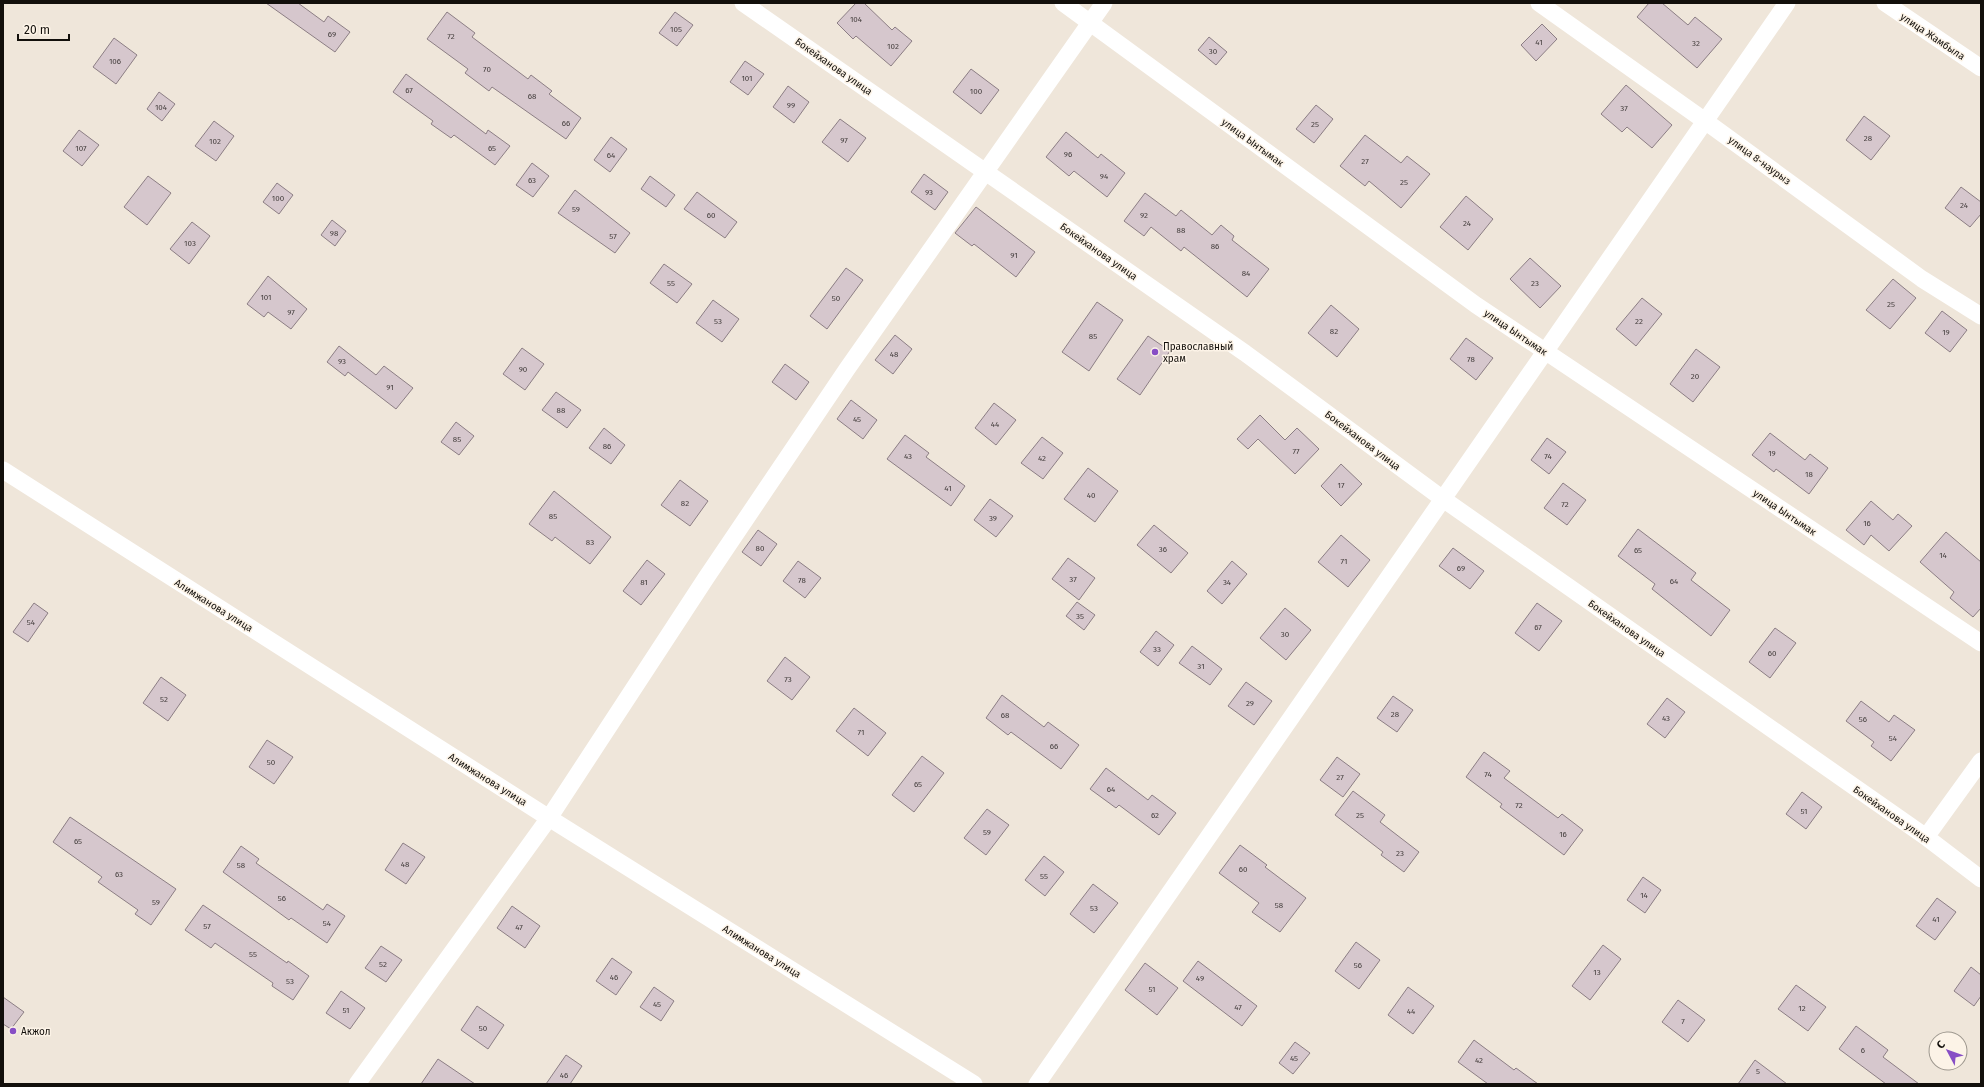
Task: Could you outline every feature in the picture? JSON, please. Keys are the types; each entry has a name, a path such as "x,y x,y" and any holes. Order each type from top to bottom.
{"street":[{"name":"Бокейханова улица","path":"743,3 1245,352 1443,499 1926,837 1981,879"},
{"name":"улица Ынтымак","path":"1063,3 1476,306 1981,643"},
{"path":"357,1084 549,818 706,578 847,369 1104,3"},
{"name":"улица 8-наурыз","path":"1539,3 1705,120 1922,279 1981,316"},
{"path":"1037,1084 1787,3"},
{"name":"улица Жамбыла","path":"1885,3 1981,68"},
{"name":"Алимжанова улица","path":"3,470 549,818 974,1084"},
{"path":"1926,837 1981,761"}],"building":[{"path":"266,3 298,3 324,22 328,16 350,32 335,52"},
{"path":"856,3 864,3 892,30 895,27 912,41 891,66 856,36 853,39 837,23"},
{"path":"1649,3 1662,3 1688,25 1695,17 1722,39 1697,68 1637,17"},
{"path":"447,12 475,33 472,37 528,79 531,75 552,91 549,94 581,118 566,139 492,87 489,91 465,73 468,69 427,39"},
{"path":"675,12 693,25 677,46 659,33"},
{"path":"1542,24 1557,39 1536,61 1521,45"},
{"path":"1209,37 1227,52 1216,65 1198,50"},
{"path":"114,38 137,55 116,84 93,67"},
{"path":"745,61 764,74 748,95 730,82"},
{"path":"971,69 999,90 981,114 953,92"},
{"path":"406,74 486,134 488,130 510,146 495,165 454,135 451,138 431,124 433,121 393,92"},
{"path":"1626,85 1672,125 1652,148 1627,127 1622,132 1601,114"},
{"path":"788,86 809,102 794,123 773,107"},
{"path":"159,92 175,104 162,121 147,109"},
{"path":"1316,105 1333,119 1314,143 1296,129"},
{"path":"1864,116 1890,136 1871,160 1846,140"},
{"path":"840,119 866,138 848,162 822,142"},
{"path":"214,121 234,136 216,161 195,146"},
{"path":"79,130 99,145 82,166 63,151"},
{"path":"1066,132 1098,158 1101,154 1125,173 1107,197 1074,171 1069,176 1046,157"},
{"path":"1365,135 1401,163 1407,156 1430,174 1401,208 1369,181 1365,186 1340,166"},
{"path":"611,137 627,149 610,172 594,160"},
{"path":"532,163 549,176 533,197 516,185"},
{"path":"924,174 948,192 935,210 911,192"},
{"path":"148,176 171,193 147,225 124,207"},
{"path":"650,176 675,195 666,207 641,189"},
{"path":"277,183 293,195 279,214 263,202"},
{"path":"1961,187 1981,202 1981,214 1970,227 1945,208"},
{"path":"575,190 630,233 615,253 558,213"},
{"path":"697,192 737,222 725,238 684,209"},
{"path":"1145,193 1176,216 1181,210 1212,235 1221,225 1234,236 1232,240 1269,269 1247,297 1184,247 1181,251 1151,227 1144,236 1124,221"},
{"path":"1466,196 1493,219 1468,250 1440,227"},
{"path":"976,207 1035,252 1016,277 974,244 972,246 955,233"},
{"path":"332,220 346,231 335,246 321,235"},
{"path":"192,222 210,236 189,264 170,249"},
{"path":"1530,258 1561,286 1540,308 1510,279"},
{"path":"664,264 692,284 677,303 650,283"},
{"path":"846,268 863,280 827,329 810,316"},
{"path":"268,276 307,309 291,329 268,312 264,317 247,304"},
{"path":"1893,279 1916,298 1890,329 1866,310"},
{"path":"1642,298 1662,314 1636,346 1616,329"},
{"path":"713,300 739,319 722,342 696,323"},
{"path":"1097,302 1123,320 1089,371 1062,352"},
{"path":"1331,305 1359,329 1337,357 1308,333"},
{"path":"1942,311 1967,330 1950,352 1925,333"},
{"path":"895,335 912,349 893,374 875,360"},
{"path":"1148,336 1170,351 1140,395 1117,379"},
{"path":"1466,338 1493,358 1476,380 1450,359"},
{"path":"339,346 376,375 384,366 413,388 396,409 348,372 345,376 327,362"},
{"path":"522,348 544,364 525,390 503,374"},
{"path":"1696,349 1720,367 1693,402 1670,384"},
{"path":"785,364 809,382 796,400 772,382"},
{"path":"556,392 581,410 567,428 542,410"},
{"path":"851,400 877,420 863,439 837,419"},
{"path":"994,403 1016,420 996,445 975,428"},
{"path":"1260,415 1285,440 1297,428 1319,449 1295,474 1258,439 1248,449 1237,439"},
{"path":"456,422 474,436 459,455 441,442"},
{"path":"604,428 625,445 611,464 589,448"},
{"path":"1770,433 1805,460 1810,454 1828,468 1809,494 1776,469 1774,472 1752,455"},
{"path":"905,435 929,453 926,457 965,486 951,506 887,459"},
{"path":"1042,437 1063,453 1043,479 1021,463"},
{"path":"1547,438 1566,452 1549,474 1531,460"},
{"path":"1341,464 1362,484 1341,506 1321,486"},
{"path":"1088,468 1118,491 1095,522 1064,499"},
{"path":"680,480 708,501 690,526 661,505"},
{"path":"1563,483 1586,500 1567,525 1544,508"},
{"path":"554,491 611,537 590,564 555,537 552,541 529,524"},
{"path":"990,499 1013,516 996,537 974,520"},
{"path":"1871,501 1893,520 1898,514 1912,526 1889,551 1871,535 1864,545 1846,530"},
{"path":"1154,525 1188,553 1171,573 1137,545"},
{"path":"1638,529 1696,573 1691,580 1730,610 1711,636 1652,589 1655,584 1618,556"},
{"path":"758,530 777,544 761,566 742,552"},
{"path":"1946,532 1981,562 1981,608 1973,617 1950,598 1954,592 1920,562"},
{"path":"1341,535 1370,560 1348,587 1318,562"},
{"path":"1453,548 1484,571 1470,589 1439,566"},
{"path":"1068,558 1095,578 1079,600 1052,579"},
{"path":"647,560 665,574 641,605 623,591"},
{"path":"798,561 821,578 805,598 783,581"},
{"path":"1232,561 1247,574 1222,604 1207,591"},
{"path":"1077,602 1095,615 1084,630 1066,616"},
{"path":"34,603 48,613 28,642 13,632"},
{"path":"1537,603 1562,621 1539,651 1515,633"},
{"path":"1285,608 1311,630 1286,660 1260,638"},
{"path":"1775,628 1796,643 1770,678 1749,662"},
{"path":"1156,631 1174,645 1158,666 1140,652"},
{"path":"1192,646 1222,669 1210,685 1179,663"},
{"path":"785,657 810,677 792,700 767,681"},
{"path":"161,677 186,695 168,721 143,703"},
{"path":"1246,682 1272,701 1254,725 1228,706"},
{"path":"1002,695 1044,727 1048,722 1079,745 1061,769 1011,732 1008,735 986,718"},
{"path":"1393,696 1413,710 1397,732 1377,718"},
{"path":"1667,698 1685,712 1665,738 1647,724"},
{"path":"1861,701 1889,722 1894,715 1915,730 1891,761 1871,746 1874,742 1846,721"},
{"path":"854,708 886,733 868,756 836,731"},
{"path":"267,740 293,757 274,784 249,767"},
{"path":"1484,752 1510,771 1504,778 1558,818 1562,814 1583,830 1564,855 1500,807 1502,804 1466,777"},
{"path":"922,756 944,773 914,812 892,795"},
{"path":"1337,757 1360,774 1343,797 1320,780"},
{"path":"1106,768 1148,800 1152,795 1176,813 1159,835 1119,805 1116,808 1090,789"},
{"path":"1353,791 1385,815 1380,822 1419,852 1404,872 1381,855 1383,852 1335,815"},
{"path":"1802,792 1822,807 1806,829 1786,814"},
{"path":"987,809 1009,825 986,855 964,838"},
{"path":"70,817 176,889 151,925 135,914 138,910 98,882 102,877 53,842"},
{"path":"403,843 425,857 406,884 385,870"},
{"path":"1240,845 1267,865 1265,867 1306,898 1280,932 1252,912 1259,903 1219,873"},
{"path":"241,846 259,859 256,863 323,910 327,904 345,916 327,943 291,918 289,920 223,872"},
{"path":"1044,856 1064,872 1045,896 1025,880"},
{"path":"1643,877 1661,890 1645,913 1627,900"},
{"path":"1093,884 1118,903 1094,933 1070,914"},
{"path":"1937,898 1956,912 1935,940 1916,926"},
{"path":"203,905 287,963 288,961 309,976 293,1000 272,986 273,983 215,943 211,948 185,930"},
{"path":"512,906 540,926 525,948 497,928"},
{"path":"1356,942 1380,960 1359,989 1335,971"},
{"path":"1603,945 1621,959 1590,1000 1572,986"},
{"path":"381,946 402,960 386,982 365,968"},
{"path":"612,958 632,972 616,995 596,981"},
{"path":"1198,961 1257,1006 1242,1026 1183,981"},
{"path":"1145,963 1178,988 1157,1015 1125,990"},
{"path":"1971,967 1981,975 1981,996 1974,1006 1954,991"},
{"path":"1796,985 1826,1007 1808,1031 1778,1009"},
{"path":"654,987 674,1001 661,1021 640,1007"},
{"path":"1408,987 1434,1006 1413,1034 1388,1015"},
{"path":"341,991 365,1008 350,1029 326,1013"},
{"path":"3,997 24,1012 11,1029 3,1024"},
{"path":"1678,1000 1705,1020 1688,1042 1662,1022"},
{"path":"477,1006 504,1025 488,1049 461,1030"},
{"path":"1856,1026 1888,1050 1883,1057 1919,1084 1886,1084 1839,1049"},
{"path":"1474,1040 1514,1070 1516,1068 1538,1084 1488,1084 1458,1062"},
{"path":"1295,1042 1310,1053 1293,1074 1279,1063"},
{"path":"566,1055 582,1066 570,1084 546,1084"},
{"path":"438,1059 475,1084 421,1084"},
{"path":"1755,1060 1787,1084 1738,1084"}],"place":[{"name":"Православный храм","path":"1155,352"},
{"name":"Акжол","path":"13,1031"}]}
